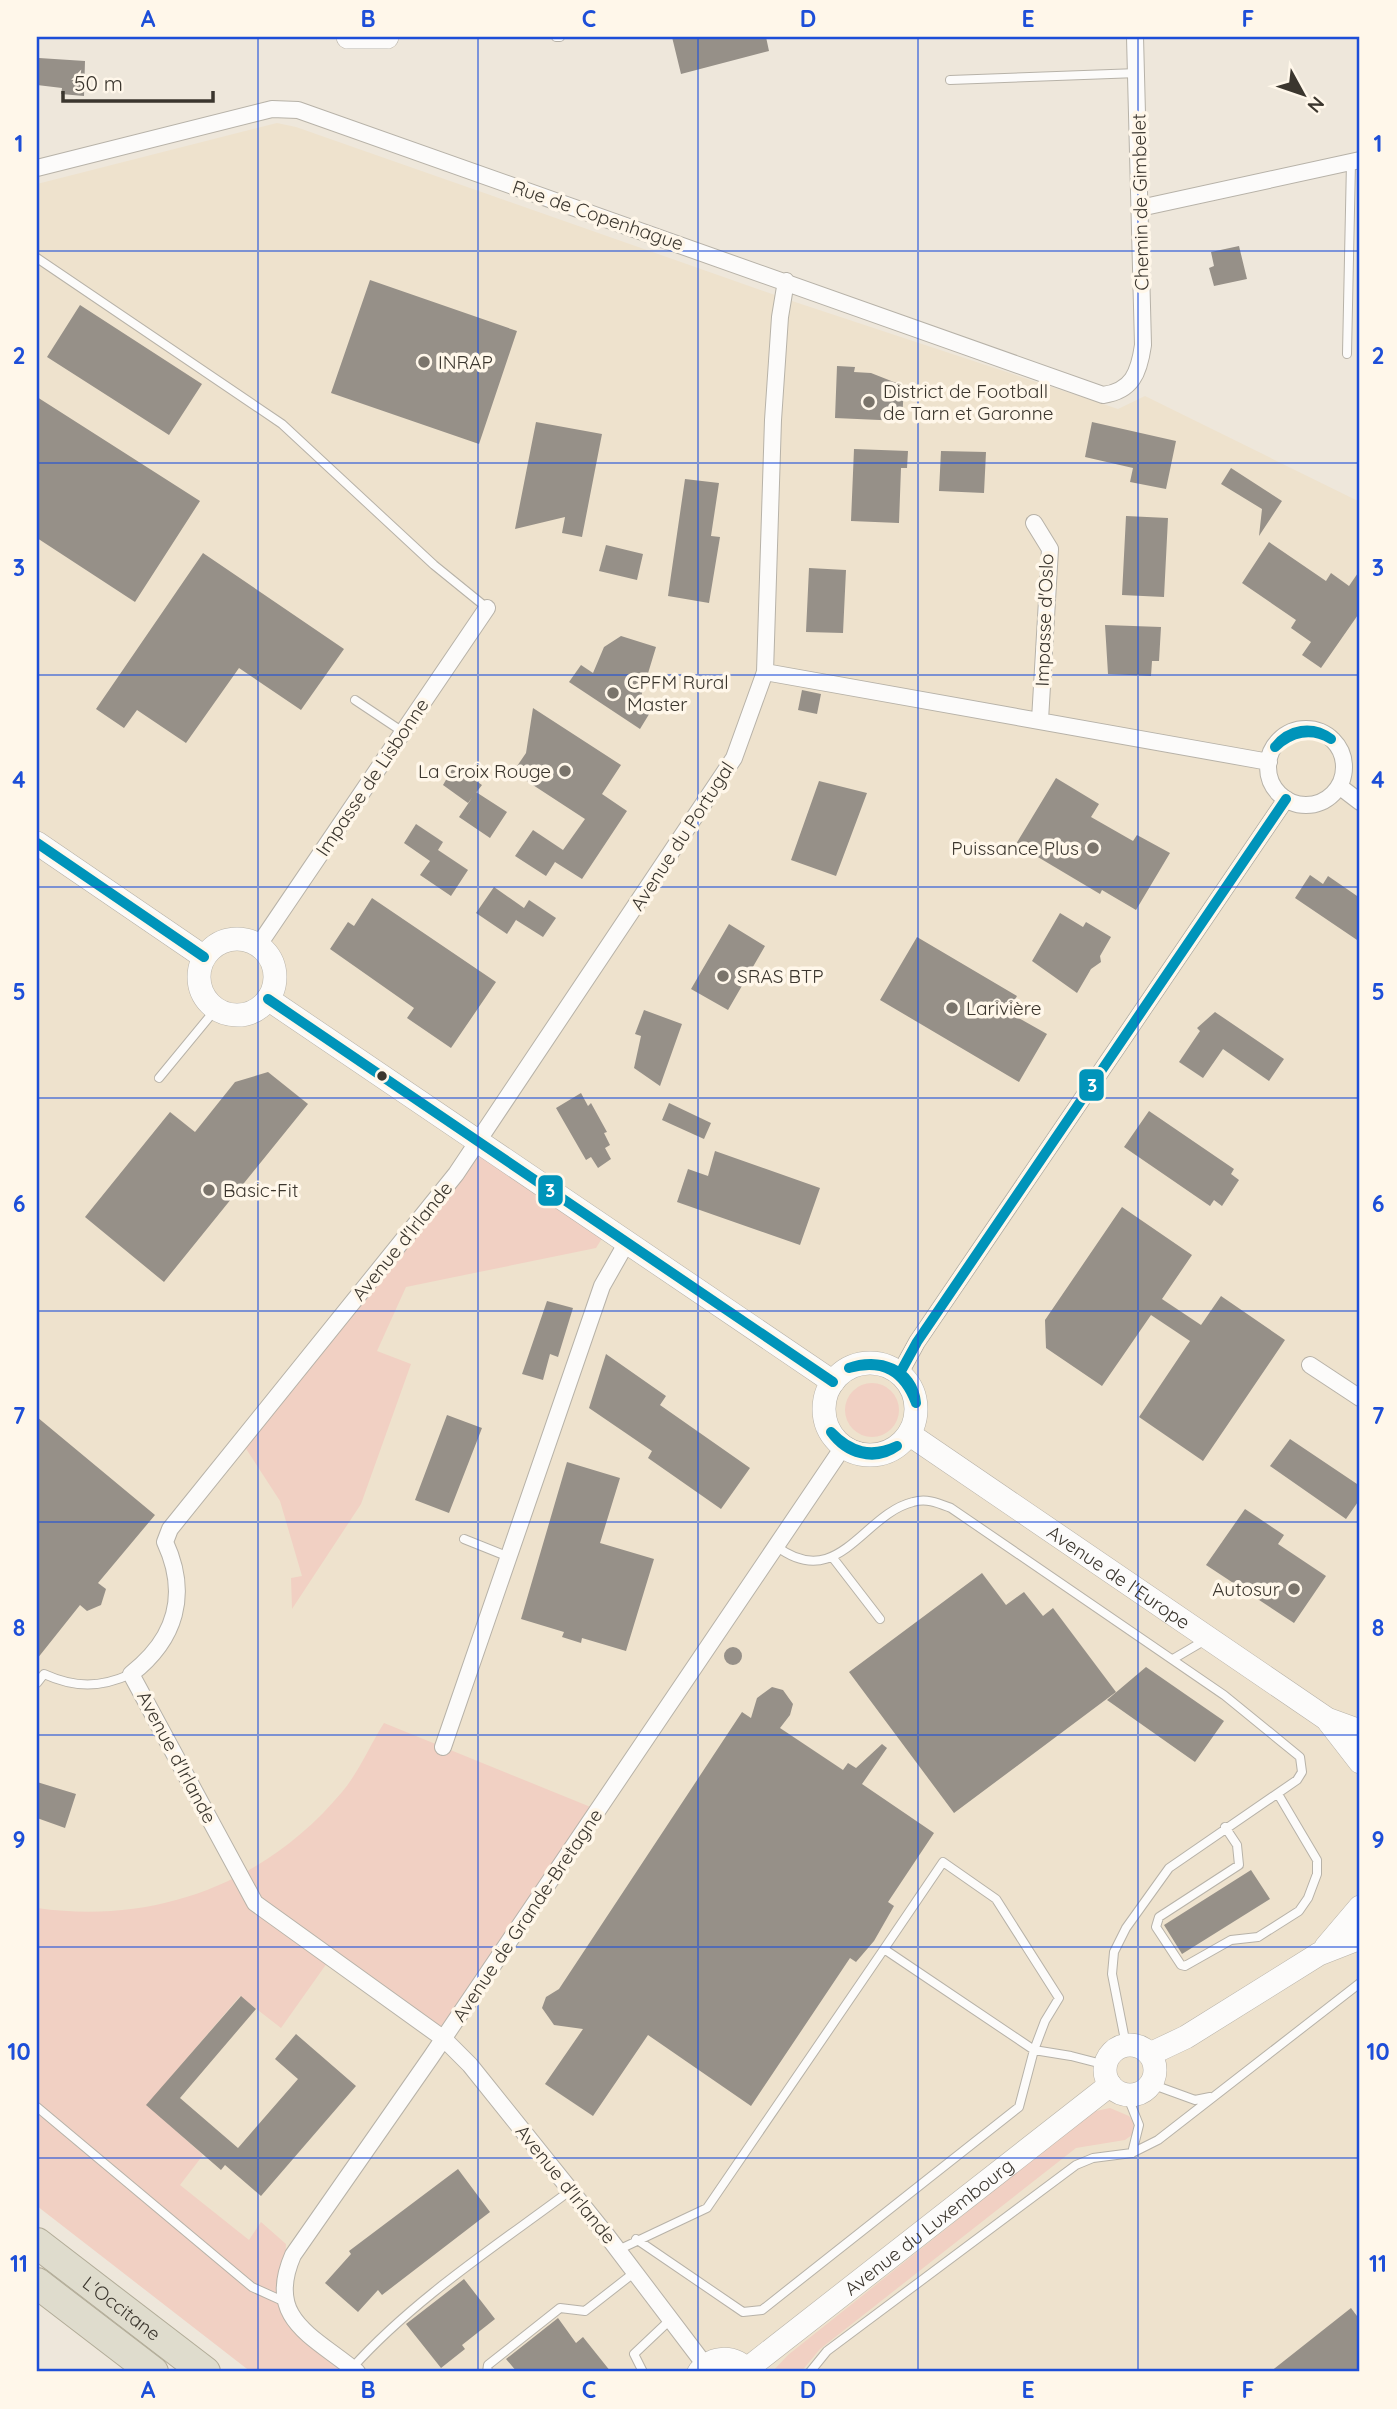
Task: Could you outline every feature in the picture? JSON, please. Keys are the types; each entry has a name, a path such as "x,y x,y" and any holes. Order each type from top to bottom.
{"highway":[{"path":"37,2222 197,2366"},
{"name":"L'Occitane","path":"37,2243 197,2366"},
{"name":"L'Occitane","path":"37,2283 148,2369"}],"street":[{"path":"348,37 387,37"},
{"name":"Chemin de Gimbelet","path":"1135,37 1143,345 1140,367"},
{"name":"Rue de Copenhague","path":"37,168 272,109 298,110 1103,395 1118,393 1132,383 1140,367"},
{"path":"1140,208 1355,161"},
{"name":"Avenue du Portugal","path":"479,1141 734,758 765,672 773,420 780,317 786,281"},
{"name":"Impasse d'Oslo","path":"1034,523 1050,550 1040,720"},
{"name":"Impasse de Lisbonne","path":"258,946 486,608"},
{"path":"765,672 1269,762"},
{"path":"1301,730 1324,734 1341,751 1344,762 1339,786 1333,794 1315,804 1305,805 1286,799 1272,783 1269,762 1280,741 1289,733 1301,730"},
{"path":"1339,786 1360,802"},
{"path":"900,1373 917,1342 1286,799"},
{"path":"37,843 204,957"},
{"path":"247,940 258,946 273,964 273,988 268,999 260,1008 238,1016 215,1010 206,1002 198,979 204,957 223,941 247,940"},
{"path":"268,999 833,1382"},
{"name":"Avenue d'Irlande","path":"479,1141 170,1529 165,1542 175,1563 177,1604 162,1645 131,1674 255,1903 444,2039 470,2065 671,2319 702,2369"},
{"path":"443,1748 603,1286 627,1242"},
{"path":"865,1363 887,1365 900,1373 915,1395 915,1422 909,1434 886,1452 872,1455 843,1447 826,1424 826,1395 833,1382 844,1371 865,1363"},
{"path":"1310,1365 1360,1398"},
{"name":"Avenue de l'Europe","path":"909,1434 1327,1719 1345,1738 1360,1762"},
{"name":"Avenue de Grande-Bretagne","path":"283,2301 284,2277 293,2255 444,2039 843,1447"},
{"name":"Avenue de l'Europe","path":"1327,1719 1360,1731"},
{"path":"1319,1954 1360,1907"},
{"path":"1150,2054 1186,2037 1319,1954 1360,1938"},
{"path":"1126,2045 1139,2046 1150,2054 1156,2068 1151,2084 1141,2093 1114,2082 1113,2052 1126,2045"},
{"name":"Avenue du Luxembourg","path":"748,2371 1114,2082"},
{"path":"283,2301 293,2320 354,2370"},
{"path":"702,2369 713,2360 731,2359 748,2371"}],"lane":[{"path":"950,80 1138,73"},
{"path":"1347,354 1355,161"},
{"path":"37,258 282,425 434,565 486,608"},
{"path":"355,700 403,732"},
{"path":"159,1078 215,1010"},
{"path":"776,1546 793,1559 833,1558 892,1513 912,1502 932,1500 951,1508 994,1535 1173,1659 1224,1695 1264,1731 1300,1757 1303,1765 1297,1780 1169,1868 1126,1928 1114,1952 1112,1974 1126,2045"},
{"path":"464,1539 509,1557"},
{"path":"833,1558 880,1619"},
{"path":"1173,1659 1208,1638"},
{"path":"37,1683 44,1674 72,1685 95,1685 131,1674"},
{"path":"1225,1827 1237,1845 1239,1865 1159,1917 1156,1927 1181,1965 1185,1966 1231,1940 1258,1937 1299,1911 1308,1898 1317,1874 1317,1860 1278,1794"},
{"path":"618,2250 636,2239 707,2208 943,1862 996,1899 1059,1998 1045,2021 1034,2050 1019,2107 762,2310 743,2312 636,2239"},
{"path":"884,1949 1034,2050 1071,2056 1114,2082 1139,2125 1132,2153"},
{"path":"810,2372 827,2351 1076,2165 1093,2158 1132,2153 1158,2140 1360,1983"},
{"path":"1151,2084 1195,2101 1213,2096"},
{"path":"37,2107 252,2287 283,2301"},
{"path":"354,2370 379,2338 571,2190"},
{"path":"487,2372 488,2365 560,2308 585,2311 635,2272"},
{"path":"643,2372 634,2354 671,2319"}],"shaded area":[{"path":"277,123 296,127 795,302 1118,409 1145,396 1360,502 1360,2372 301,2372 37,2131 37,184"},
{"path":"479,1141 608,1229 596,1248 406,1287 377,1351 411,1364 361,1504 292,1609 291,1578 302,1576 280,1501 241,1441"},
{"path":"872,1383 891,1391 899,1410 891,1429 872,1437 853,1429 845,1410 853,1391"},
{"path":"384,1723 598,1810 444,2039 332,1956 281,2028 240,1996 147,2105 203,2155 180,2185 249,2240 261,2222 286,2244 283,2301 357,2372 251,2372 37,2206 37,1908 81,1912 124,1910 165,1903 205,1891 243,1874 312,1824 342,1792"},
{"path":"1110,2108 1129,2116 1134,2123 1132,2135 1125,2140 1076,2148 820,2349 801,2372 772,2372 788,2355 1077,2124 1096,2111"}],"building":[{"path":"672,37 766,37 769,51 681,74"},
{"path":"39,58 85,61 84,96 61,94 62,88 37,85"},
{"path":"1239,246 1247,279 1214,286 1209,268 1214,266 1211,252"},
{"name":"INRAP","path":"370,280 517,331 479,444 331,393"},
{"path":"80,305 202,384 169,435 47,357"},
{"name":"District de Football de Tarn et Garonne","path":"837,366 855,367 854,372 871,373 904,386 902,421 835,418"},
{"path":"37,397 200,501 135,602 37,538"},
{"path":"536,422 602,434 582,537 562,533 565,517 515,529"},
{"path":"1092,422 1176,441 1166,489 1130,482 1133,468 1085,457"},
{"path":"854,449 908,451 907,468 901,468 899,523 851,521"},
{"path":"941,451 986,452 984,493 939,491"},
{"path":"1231,468 1282,501 1259,536 1262,509 1221,484"},
{"path":"685,479 719,483 711,536 720,537 709,603 668,596"},
{"path":"1126,516 1168,518 1164,597 1122,595"},
{"path":"1269,542 1326,581 1331,573 1349,586 1360,570 1360,612 1321,668 1302,655 1311,642 1291,628 1296,620 1242,583"},
{"path":"606,545 643,554 637,580 599,571"},
{"path":"203,553 344,649 301,710 239,668 186,743 137,710 124,728 96,709"},
{"path":"809,568 846,570 843,633 806,632"},
{"path":"1105,625 1161,627 1159,661 1152,661 1151,676 1108,674"},
{"name":"CPFM Rural Master","path":"621,636 656,647 639,703 651,711 640,729 569,682 581,665 593,673 604,647"},
{"path":"802,690 821,694 817,714 798,710"},
{"name":"La Croix Rouge","path":"533,708 621,765 602,794 627,811 582,879 555,862 546,876 515,856 533,830 563,850 585,819 513,772 526,753"},
{"path":"454,766 482,785 468,803 443,785"},
{"name":"Puissance Plus","path":"1056,778 1099,804 1091,817 1133,841 1137,835 1170,853 1136,910 1102,890 1100,894 1016,844"},
{"path":"819,781 867,793 836,876 791,860"},
{"path":"476,792 507,812 490,838 459,817"},
{"path":"416,824 443,842 438,850 468,870 451,896 420,875 430,861 404,843"},
{"path":"1310,875 1323,884 1328,876 1360,898 1360,942 1295,898"},
{"path":"494,887 524,908 529,900 556,918 543,937 516,920 523,909 507,934 476,913"},
{"path":"372,898 496,982 451,1048 407,1018 414,1008 330,949 348,922 354,926"},
{"path":"1060,913 1083,927 1086,922 1111,937 1100,956 1101,962 1091,969 1077,993 1032,961"},
{"name":"SRAS BTP","path":"729,924 765,946 728,1010 691,989"},
{"name":"Larivière","path":"917,937 1017,996 1008,1012 1047,1034 1019,1082 880,1000"},
{"path":"644,1010 682,1024 660,1086 634,1068 641,1036 635,1034"},
{"path":"1215,1012 1284,1059 1269,1081 1223,1049 1203,1078 1179,1062 1200,1031 1197,1028"},
{"path":"268,1072 308,1104 164,1282 85,1217 170,1112 195,1132 235,1082"},
{"path":"581,1093 588,1106 591,1103 607,1132 604,1133 610,1145 605,1148 611,1159 598,1168 591,1157 586,1160 556,1108"},
{"path":"669,1103 711,1123 704,1139 662,1120"},
{"path":"1149,1111 1234,1169 1231,1174 1239,1180 1222,1206 1214,1200 1210,1206 1124,1147"},
{"path":"715,1151 820,1188 800,1245 677,1202 688,1169 708,1176"},
{"path":"1122,1207 1192,1255 1162,1299 1201,1325 1221,1296 1285,1340 1203,1461 1139,1417 1190,1341 1151,1315 1102,1386 1046,1348 1045,1320"},
{"path":"547,1301 573,1308 558,1357 550,1354 543,1380 522,1374"},
{"path":"606,1354 666,1396 660,1405 750,1468 721,1509 648,1458 652,1451 589,1408"},
{"path":"447,1415 482,1428 449,1513 415,1500"},
{"path":"37,1417 155,1515 98,1583 106,1589 101,1605 87,1611 80,1605 37,1659"},
{"path":"1290,1439 1360,1486 1360,1499 1346,1519 1270,1466"},
{"path":"567,1462 620,1478 600,1543 654,1559 626,1651 582,1638 581,1643 562,1637 564,1632 521,1619"},
{"path":"1245,1509 1284,1535 1278,1544 1326,1576 1294,1623 1206,1565"},
{"path":"982,1573 1006,1605 1024,1592 1043,1616 1053,1608 1116,1692 954,1813 849,1672"},
{"path":"729,1647 737,1647 742,1656 740,1663 729,1665 724,1660 724,1652"},
{"path":"1146,1667 1224,1721 1195,1762 1107,1700"},
{"path":"772,1687 783,1690 793,1704 790,1715 780,1728 843,1770 848,1763 856,1768 882,1744 887,1748 862,1784 934,1833 888,1902 894,1906 874,1941 856,1962 850,1958 751,2106 648,2035 593,2116 545,2084 583,2029 554,2025 542,2008 546,1997 559,1989 742,1712 751,1718 757,1698"},
{"path":"37,1782 76,1794 65,1828 37,1818"},
{"path":"1251,1870 1270,1899 1182,1954 1164,1925"},
{"path":"241,1996 256,2009 180,2098 238,2148 298,2079 275,2059 296,2034 356,2086 261,2196 225,2165 221,2170 146,2105"},
{"path":"458,2169 490,2212 382,2295 378,2290 358,2312 325,2283 351,2254 349,2251"},
{"path":"464,2279 495,2319 462,2345 465,2349 441,2368 406,2324"},
{"path":"1351,2308 1360,2320 1360,2372 1270,2372"},
{"path":"558,2318 576,2343 583,2337 611,2372 517,2372 506,2359"}],"transit line":[{"name":"3","path":"1275,747 1287,736 1301,731 1316,732 1331,739"},
{"name":"3","path":"1275,747 1302,733 1316,733 1331,739"},
{"name":"3","path":"900,1373 917,1342 1286,799"},
{"name":"3","path":"37,843 204,957"},
{"name":"3","path":"268,999 833,1382"},
{"name":"3","path":"849,1368 871,1364 892,1369 908,1382 916,1403"},
{"name":"3","path":"849,1368 872,1365 891,1370 905,1383 916,1403"},
{"name":"3","path":"831,1432 838,1439 861,1451 878,1452 897,1446"},
{"name":"3","path":"831,1432 852,1450 870,1455 897,1446"}],"place":[{"name":"INRAP","path":"424,362"},
{"name":"District de Football de Tarn et Garonne","path":"869,402"},
{"name":"CPFM Rural Master","path":"613,693"},
{"name":"La Croix Rouge","path":"565,771"},
{"name":"Puissance Plus","path":"1093,848"},
{"name":"SRAS BTP","path":"723,976"},
{"name":"Larivière","path":"952,1008"},
{"name":"Basic-Fit","path":"209,1190"},
{"name":"Autosur","path":"1294,1589"}]}
